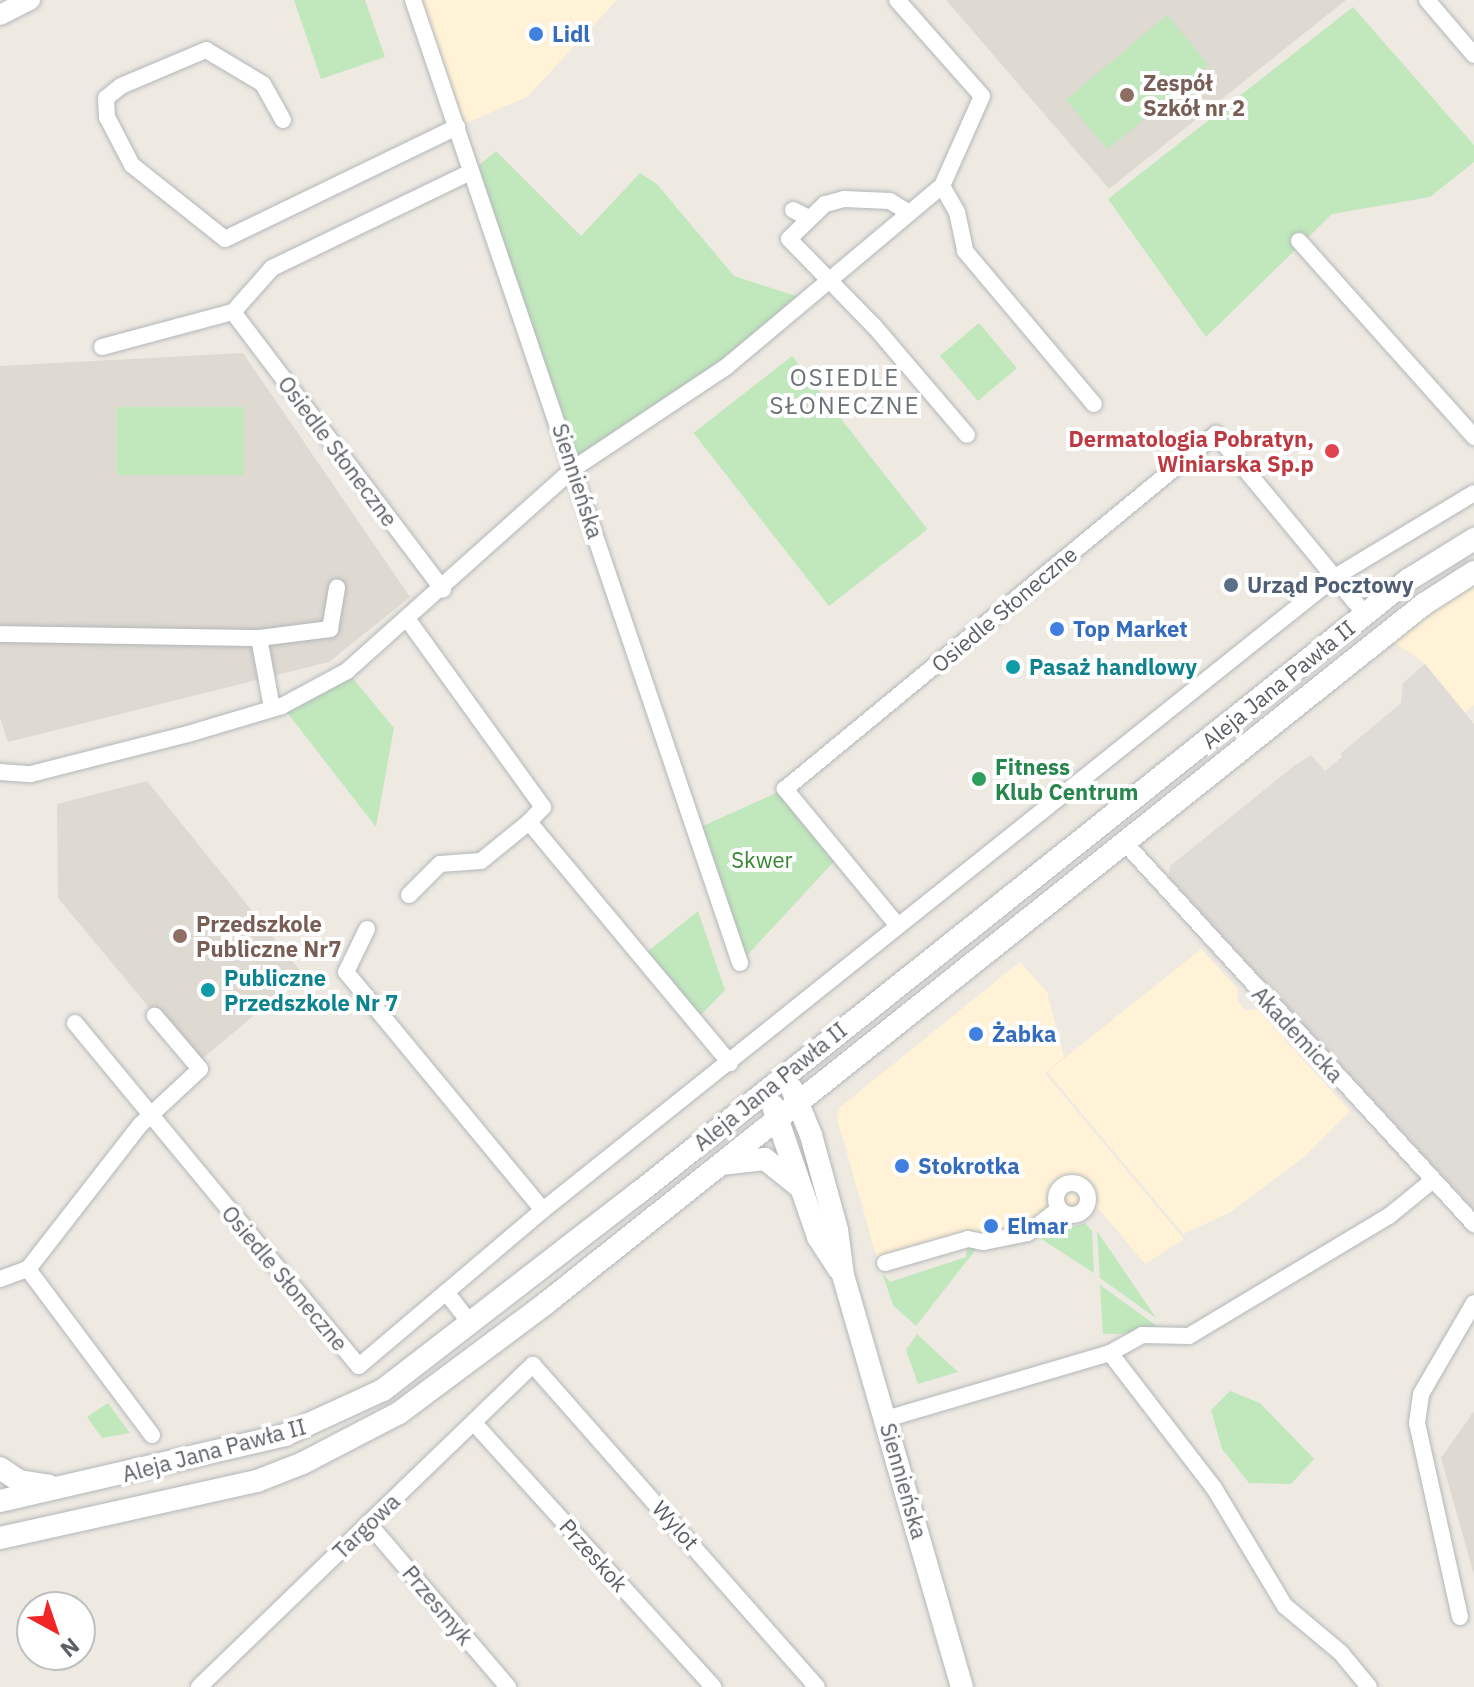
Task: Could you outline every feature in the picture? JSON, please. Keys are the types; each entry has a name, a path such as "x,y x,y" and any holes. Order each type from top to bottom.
{"main road":[{"name":"Aleja Jana Pawła II","path":"0,1501 285,1435 383,1390 471,1324 1365,614 1474,539"},
{"name":"Aleja Jana Pawła II","path":"0,1538 257,1481 363,1435 476,1357 1386,636 1474,572"},
{"name":"Siennieńska","path":"782,1077 800,1101 837,1230 843,1275 962,1687"},
{"name":"Siennieńska","path":"763,1092 780,1116 818,1237 843,1275"},
{"path":"720,1164 765,1159 781,1166 807,1194"},
{"path":"0,1468 19,1481 62,1488"}],"street":[{"path":"0,15 30,0"},
{"name":"Siennieńska","path":"413,0 740,963"},
{"path":"0,772 31,774 272,708 347,671 443,590 573,469 726,367 828,278 942,186 982,96 897,0"},
{"path":"1427,0 1474,55"},
{"path":"283,120 263,84 206,50 121,86 106,98 107,117 132,165 225,239 457,127"},
{"path":"102,347 233,312 272,268 471,172"},
{"path":"942,186 957,212 965,251 1094,404"},
{"path":"908,212 890,201 844,199 825,204 789,239 828,278 967,435"},
{"path":"793,210 809,218"},
{"path":"1299,241 1474,437"},
{"name":"Osiedle Słoneczne","path":"233,312 443,590"},
{"name":"Osiedle Słoneczne","path":"898,926 785,789 1216,434 1365,614"},
{"name":"Osiedle Słoneczne","path":"75,1023 359,1366 543,1210 1335,577 1474,493"},
{"path":"0,634 259,638 330,629 337,588"},
{"path":"1365,614 1386,636"},
{"path":"408,620 543,807 481,861 440,864 409,895"},
{"path":"259,638 272,708"},
{"path":"529,822 730,1063"},
{"name":"Akademicka","path":"1125,843 1474,1224"},
{"path":"367,929 346,972 543,1210"},
{"path":"0,1279 28,1269 150,1114 200,1069 155,1016"},
{"path":"886,1419 1110,1353 1142,1335 1189,1336 1389,1216 1433,1180"},
{"path":"885,1263 968,1239 984,1242 1028,1233 1059,1209"},
{"path":"28,1269 152,1435"},
{"path":"446,1292 471,1324"},
{"path":"1460,1617 1417,1423 1421,1394 1474,1303"},
{"path":"1110,1353 1214,1488 1285,1606 1305,1628 1341,1653 1369,1687"},
{"name":"Targowa","path":"199,1687 533,1365"},
{"name":"Wylot","path":"533,1365 817,1687"},
{"name":"Przeskok","path":"474,1423 713,1687"},
{"name":"Przesmyk","path":"368,1523 508,1687"}],"shaded area":[{"path":"413,0 617,0 527,97 457,127"},
{"name":"Zespół Szkół nr 2","path":"946,0 1346,0 1109,189"},
{"path":"243,353 410,597 329,662 8,742 0,718 0,366"},
{"path":"1474,572 1474,705 1465,713 1425,664 1386,636"},
{"path":"1425,664 1474,724 1474,1210 1169,877 1170,866 1294,766 1311,755 1325,771 1342,757 1340,754 1401,703 1403,683"},
{"name":"Przedszkole Publiczne Nr7","path":"147,781 303,974 196,1064 58,898 57,804"},
{"path":"1201,949 1238,989 1237,1000 1246,1011 1257,1009 1350,1111 1303,1158 1231,1212 1183,1234 1047,1072"},
{"path":"1020,962 1047,992 1064,1057 1045,1073 1184,1239 1145,1264 1098,1208 1084,1219 990,1237 957,1233 877,1258 837,1118 840,1107"},
{"path":"1474,1411 1474,1575 1441,1458"}],"green space":[{"path":"294,0 365,0 385,57 321,79"},
{"path":"1353,7 1474,145 1474,162 1430,197 1332,214 1206,337 1108,199"},
{"path":"1167,15 1209,65 1108,150 1066,100"},
{"path":"496,151 581,236 640,173 657,184 734,276 805,299 726,367 573,469 471,172"},
{"path":"979,323 1017,368 978,401 940,356"},
{"path":"792,356 927,529 829,606 693,433"},
{"path":"117,407 244,407 244,475 117,475"},
{"path":"347,671 394,728 376,827 282,706"},
{"name":"Skwer","path":"785,789 840,855 740,963 694,830"},
{"path":"698,911 725,990 695,1021 641,957"},
{"path":"1085,1223 1092,1231 1094,1273 1038,1237"},
{"path":"1097,1231 1156,1318 1100,1278"},
{"path":"967,1246 977,1248 916,1326 893,1305 882,1273 890,1282 966,1257"},
{"path":"1100,1285 1165,1332 1165,1333 1103,1334"},
{"path":"917,1334 958,1372 918,1384 906,1350"},
{"path":"1230,1391 1260,1403 1314,1459 1291,1484 1249,1483 1222,1449 1211,1410"},
{"path":"108,1403 130,1433 102,1438 87,1417"}],"place":[{"name":"Lidl","path":"536,34"},
{"name":"Zespół Szkół nr 2","path":"1127,95"},
{"name":"Dermatologia Pobratyn, Winiarska Sp.p","path":"1332,451"},
{"name":"Urząd Pocztowy","path":"1231,585"},
{"name":"Top Market","path":"1057,629"},
{"name":"Pasaż handlowy","path":"1013,667"},
{"name":"Fitness Klub Centrum","path":"979,779"},
{"name":"Przedszkole Publiczne Nr7","path":"180,936"},
{"name":"Publiczne Przedszkole Nr 7","path":"208,990"},
{"name":"Żabka","path":"976,1034"},
{"name":"Stokrotka","path":"902,1166"},
{"name":"Elmar","path":"991,1226"}],"district":[{"name":"OSIEDLE SŁONECZNE","path":"845,392"}]}
